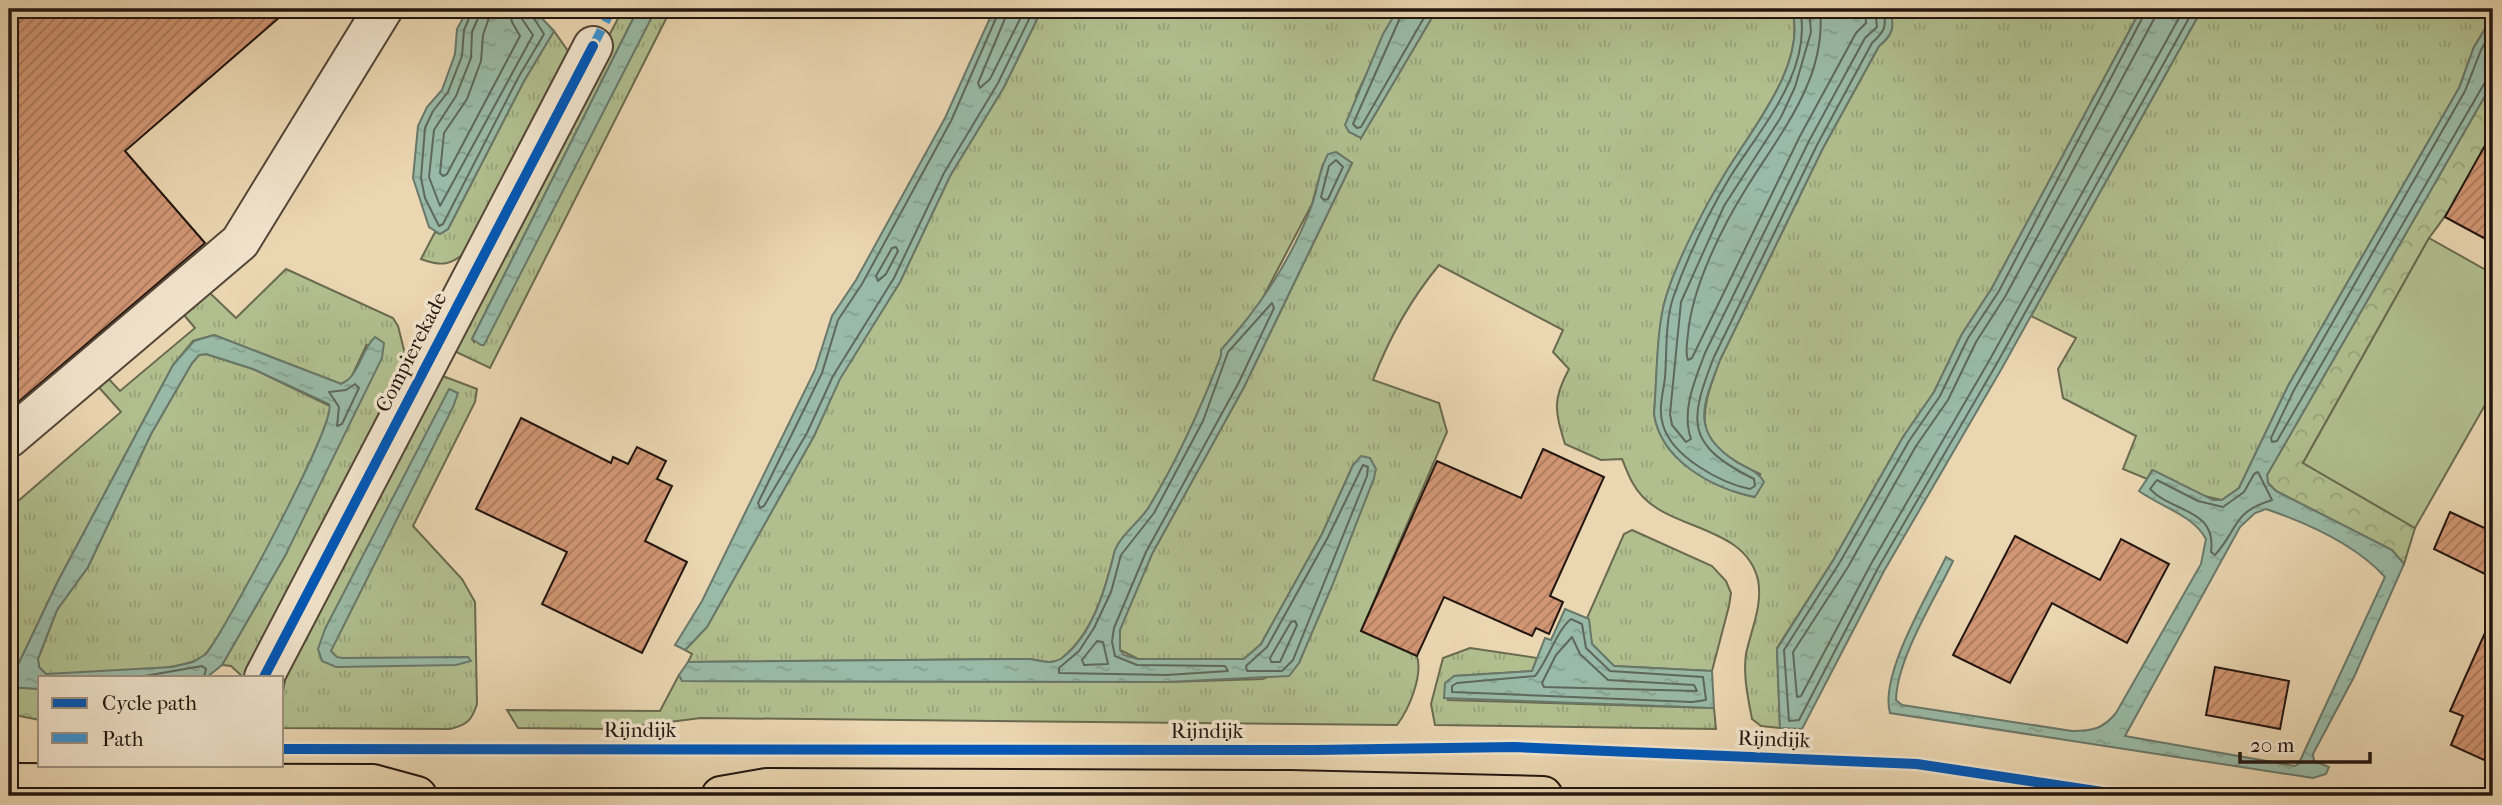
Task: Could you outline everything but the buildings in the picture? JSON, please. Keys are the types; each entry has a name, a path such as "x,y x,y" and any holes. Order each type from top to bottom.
{"main road":[{"path":"9,783 251,775 373,784 417,796"},
{"path":"721,796 780,788 1290,790 1543,796"}],"street":[{"path":"9,438 240,242 383,9"},
{"name":"Compierekade","path":"265,676 593,46"}],"green space":[{"path":"623,9 638,9 472,339 474,342 656,9 671,9 490,368 450,349 539,168"},
{"path":"1042,9 1398,9 1356,96 1361,138 1437,9 1792,9 1795,30 1792,53 1784,75 1716,189 1684,252 1666,297 1658,354 1654,414 1667,445 1678,458 1706,479 1754,497 1760,474 1723,452 1712,441 1706,429 1707,400 1712,382 1720,360 1823,148 1879,46 1890,34 1890,9 2141,9 1992,288 1962,334 1934,392 1903,437 1834,559 1777,648 1780,728 1761,726 1752,719 1749,703 1745,662 1758,608 1759,589 1751,563 1739,549 1725,539 1656,508 1636,488 1622,459 1601,460 1565,444 1557,406 1560,389 1569,369 1553,352 1563,330 1439,265 1401,320 1373,380 1439,403 1447,432 1361,631 1417,656 1418,673 1414,692 1397,725 701,718 613,729 518,728 507,710 660,711 679,675 683,681 1167,682 1263,679 1299,663 1374,478 1353,465 1322,534 1261,644 1244,659 1138,659 1120,650 1120,630 1152,554 1244,387 1352,163 1336,152 1323,164 1312,204 1258,307 1221,350 1221,356 1197,414 1160,489 1145,513 1116,548 1102,596 1090,624 1073,648 1062,658 1050,662 1030,659 688,662 692,654 685,650 707,627 814,436 839,379 900,282 950,176 1004,87"},
{"path":"2202,9 2493,9 2493,16 2474,47 2459,88 2288,386 2239,488 2222,500 2200,495 2152,470 2147,479 2123,469 2136,436 2063,398 2058,369 2076,338 2031,316"},
{"path":"554,31 573,58 467,251 446,263 421,259 435,232 440,234 448,229 524,81"},
{"path":"2493,82 2494,125 2482,156 2429,238 2303,463 2415,528 2404,564 2392,550 2276,491 2268,483 2267,475"},
{"path":"2429,238 2493,274 2493,391 2415,528 2303,463"},
{"path":"286,269 393,318 398,326 406,358 250,676 242,676 231,666 222,665 286,554 367,344 351,378 341,384 214,335 193,341 173,365 57,583 19,663 9,668 9,509 121,412 95,383 104,374 120,391 195,328 184,315 210,293 236,318"},
{"path":"206,354 253,369 332,407 314,456 295,495 230,618 201,658 171,667 125,672 46,674 39,667 38,659 57,610 88,567 151,434 192,363 199,355"},
{"path":"440,375 477,389 475,402 413,526 462,579 475,602 477,704 473,714 465,724 450,729 284,728 286,674"},
{"path":"1632,530 1712,566 1726,581 1731,593 1729,606 1712,671 1614,666 1592,644 1587,618 1624,534"},
{"path":"1470,648 1537,658 1532,671 1454,676 1448,700 1714,708 1716,729 1435,725 1431,704 1443,658"},
{"path":"9,687 38,689 38,720 9,714"}],"water":[{"path":"468,9 533,9 554,31 524,81 448,229 440,234 429,227 413,178 418,126 427,107 442,90 455,54 457,29"},
{"path":"638,9 656,9 484,345 481,345 472,339"},
{"path":"994,9 1042,9 1004,87 950,176 900,282 840,379 814,436 707,627 685,650 675,645 702,601 815,370 832,316 856,280 945,118"},
{"path":"1398,9 1437,9 1361,138 1349,132 1345,125 1383,34"},
{"path":"1792,9 1890,9 1892,26 1890,34 1879,46 1823,148 1720,360 1708,392 1704,418 1706,429 1723,452 1762,478 1764,482 1755,497 1706,479 1678,459 1667,446 1654,414 1657,354 1663,310 1683,252 1784,75 1792,53 1795,30"},
{"path":"2141,9 2202,9 2002,368 1884,571 1802,729 1780,728 1777,649 1834,559 1903,437 1934,392 1962,334 1992,288"},
{"path":"2493,16 2493,82 2267,475 2268,483 2276,491 2392,550 2404,564 2354,677 2313,754 2314,761 2329,767 2326,774 2313,778 1890,713 1889,697 1898,656 1946,557 1953,561 1910,648 1898,684 1896,700 1902,705 2072,731 2097,728 2116,713 2201,564 2206,539 2185,517 2139,491 2153,470 2213,500 2222,500 2239,488 2288,386 2459,88 2474,47","holes":["2266,509 2345,545 2385,577 2299,763 2295,766 2125,736 2240,527 2255,513"]},
{"path":"1336,152 1352,163 1244,387 1152,554 1120,630 1120,650 1124,655 1138,659 1244,659 1261,644 1322,534 1353,465 1361,456 1370,458 1376,469 1374,478 1299,663 1289,676 1167,682 682,681 679,675 688,662 1030,659 1050,662 1062,658 1073,648 1090,624 1102,596 1116,548 1145,513 1160,489 1197,414 1221,356 1221,350 1261,300 1284,263 1312,205 1325,160 1328,154"},
{"path":"214,335 341,384 352,376 375,337 384,343 382,358 286,554 222,665 208,676 38,676 38,689 9,687 9,668 19,663 57,583 173,365 194,341","holes":["206,354 253,369 329,404 317,446 278,526 235,607 206,654 193,662 172,667 46,674 39,667 38,659 57,610 88,567 151,434 199,355"]},
{"path":"449,389 458,393 453,407 331,651 337,657 343,658 468,657 471,661 456,665 336,667 322,661 318,649 325,629"},
{"path":"1565,609 1589,619 1592,644 1614,666 1712,671 1714,708 1444,698 1445,683 1454,676 1532,671 1545,638 1551,640"}],"marked path":[{"path":"593,46 612,9"}],"cycle path":[{"path":"265,676 593,46"},
{"name":"Rijndijk","path":"284,749 1314,750 1514,747 1917,764 2129,796"}]}
